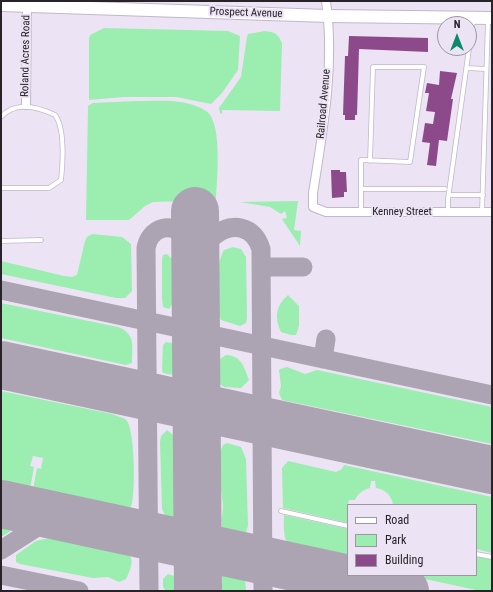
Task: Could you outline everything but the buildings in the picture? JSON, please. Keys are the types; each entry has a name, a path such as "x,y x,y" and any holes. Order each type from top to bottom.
{"main road":[{"name":"Prospect Avenue","path":"1,5 27,6 74,4 328,16 437,17"},
{"name":"Prospect Avenue","path":"477,17 490,18"}],"street":[{"name":"Railroad Avenue","path":"313,207 313,193 325,115 330,28 326,1"},
{"name":"Roland Acres Road","path":"26,105 27,6"},
{"name":"Kenney Street","path":"313,207 326,212 492,212"}],"lane":[{"path":"482,212 486,69 490,18"},
{"path":"448,212 449,195 468,56"},
{"path":"362,212 361,160 410,162 424,67 373,67 370,160"},
{"path":"467,68 486,69"},
{"path":"1,117 14,109 26,105 55,115 61,125 61,180 49,188 1,188"},
{"path":"361,190 445,189"},
{"path":"449,195 483,195"},
{"path":"1,241 41,240"},
{"path":"281,512 347,526"},
{"path":"477,554 492,557"}],"green space":[{"path":"104,28 228,31 240,36 238,70 222,93 211,104 176,97 123,97 89,100 89,39 90,35"},
{"path":"265,31 276,34 282,43 280,111 222,110 222,114 220,113 219,108 241,77 248,34"},
{"path":"137,101 182,102 206,111 211,117 215,127 218,152 216,200 153,202 145,206 129,220 86,220 88,106 93,103"},
{"path":"298,201 294,230 301,231 300,246 282,219 287,218 285,211 281,214 270,207 240,202"},
{"path":"92,234 122,237 131,244 132,291 125,298 116,298 1,274 1,261 64,276 72,277 77,275 85,241 87,237"},
{"path":"233,247 241,249 246,257 247,318 246,323 240,326 221,320 217,305 217,285 221,256 224,250"},
{"path":"167,254 172,259 173,303 169,309 163,307 162,298 162,259 163,255"},
{"path":"288,295 299,306 299,326 296,335 281,332 277,322 277,312 279,307"},
{"path":"1,303 118,327 128,333 132,341 132,363 126,365 1,338"},
{"path":"166,342 172,343 174,347 173,375 163,373 162,370 163,345"},
{"path":"226,355 239,360 244,367 249,380 241,388 224,387 219,383 220,359"},
{"path":"287,367 305,374 317,370 492,407 492,444 282,400 279,393 281,386 279,370"},
{"path":"1,391 112,414 126,420 129,425 131,435 134,462 134,490 131,507 122,510 97,510 32,495 37,468 41,469 43,458 33,456 30,466 34,467 29,495 1,488"},
{"path":"167,430 173,435 175,519 171,522 166,518 162,509 160,442 161,436"},
{"path":"227,443 241,447 246,459 248,526 245,535 235,537 227,535 222,527 223,506 219,458 223,445"},
{"path":"288,461 336,472 342,469 344,465 492,497 492,553 477,549 477,504 393,504 388,494 376,488 375,481 371,481 370,488 361,492 355,500 349,500 347,504 347,523 283,508 282,468"},
{"path":"284,515 347,529 347,562 295,550 288,543 284,530"},
{"path":"1,522 15,525 17,527 1,537"},
{"path":"58,536 98,542 119,548 127,553 131,558 131,563 126,579 119,582 108,577 93,578 16,562 16,555 36,541"},
{"path":"477,556 492,559 492,591 481,591 411,576 477,576"},
{"path":"224,570 238,573 245,578 246,591 222,591 222,572"},
{"path":"168,574 174,576 178,591 166,591 163,587 163,579"}],"taxiway":[{"path":"149,591 146,248 148,241 152,235 163,228 175,229 181,232 188,241 195,265"},
{"path":"195,265 208,242 221,231 228,228 242,228 248,231 258,241 261,249 263,591"},
{"path":"261,267 303,267"},
{"path":"1,290 492,395"},
{"path":"323,359 326,339"},
{"path":"1,366 17,370"},
{"path":"1,550 42,524 58,519 144,537"},
{"path":"1,575 79,591"},
{"path":"310,591 334,576"}],"runway":[{"path":"195,211 198,591"},
{"path":"1,365 492,470"},
{"path":"1,504 405,591"}]}
